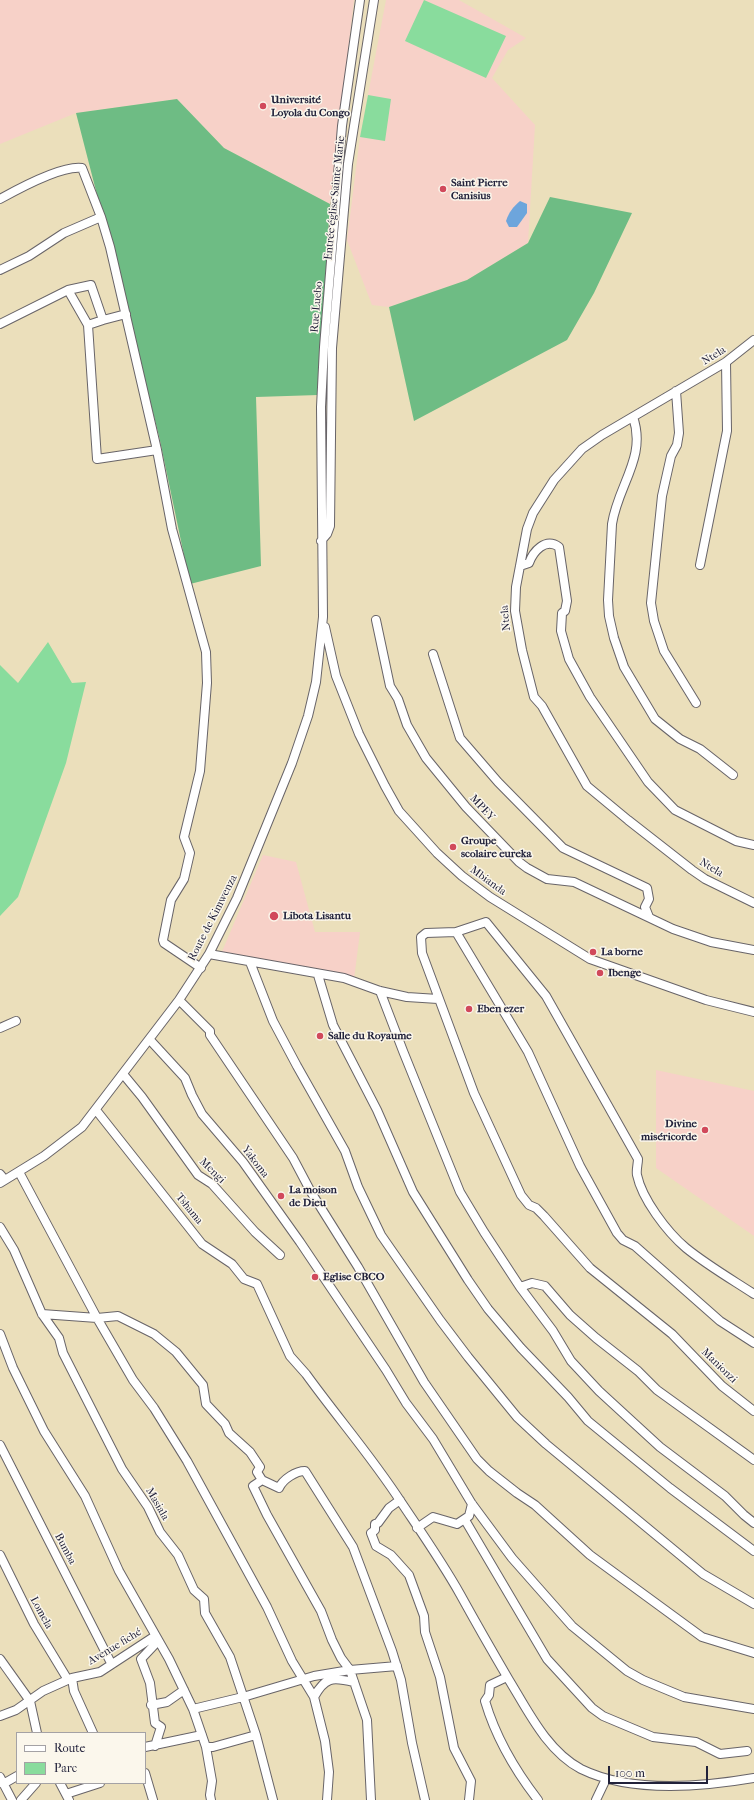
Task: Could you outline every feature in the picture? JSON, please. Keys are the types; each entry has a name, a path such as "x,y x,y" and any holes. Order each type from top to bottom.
{"street":[{"name":"Rue Luebo","path":"323,617 321,540 321,407 324,347 342,126 360,0"},
{"name":"Entrée église Sainte Marie","path":"321,540 327,534 330,526 332,348 348,164 374,0"},
{"path":"0,199 25,186 71,168 82,168 102,217 157,450 172,529 206,652 207,683 200,772 184,837 190,853 189,861 184,879 171,900 163,940 201,968"},
{"path":"0,270 29,256 64,233 102,217"},
{"path":"0,324 68,290 91,285 103,320"},
{"path":"68,290 88,325 97,459 157,450"},
{"path":"88,325 126,314"},
{"name":"Ntela","path":"754,340 726,362 582,449 554,480 530,520 520,566 515,611 522,650 534,697 542,706 587,786 692,870 705,879 754,903"},
{"path":"700,566 727,431 726,362"},
{"path":"676,392 679,433 677,445 671,456 662,496 652,603 654,621 664,651 696,703"},
{"path":"633,417 638,430 636,452 614,512 612,524 608,600 614,638 624,667 655,719 680,739 700,749 733,775"},
{"path":"520,566 529,563 532,554 541,546 552,544 559,547 567,601 565,611 562,613 561,631 569,659 590,697 639,770 671,806 736,842 754,845"},
{"name":"Route de Kimwenza","path":"2,1179 19,1172 64,1143 82,1127 150,1040 201,968 209,954 248,873 295,757 308,716 316,682 323,617"},
{"name":"Mbianda","path":"323,617 336,676 359,734 385,786 399,810 437,853 462,876 490,897 590,959 706,1000 754,1012"},
{"name":"MPEY","path":"376,620 390,686 398,699 407,725 433,768 477,820 526,868 547,879 574,882 673,929 711,942 754,950"},
{"path":"433,654 462,741 563,848 647,888 649,899 645,907 649,917"},
{"path":"754,1294 686,1248 670,1232 649,1203 637,1174 638,1160 597,1084 540,987 486,922 456,932 528,1052 580,1166 617,1233 623,1240 635,1246 720,1321 754,1343"},
{"name":"Manionzi","path":"456,932 426,933 421,936 422,953 438,999 484,1117 521,1195 529,1205 536,1208 544,1216 590,1268 672,1334 722,1386 754,1411"},
{"path":"209,954 354,981 380,991 407,997 438,999"},
{"path":"250,962 273,1021 296,1066 345,1151 358,1187 381,1235 440,1320 473,1363 517,1417 546,1444 703,1574 754,1604"},
{"path":"318,975 333,1025 377,1110 413,1192 488,1310 521,1348 568,1396 588,1421 670,1488 754,1551"},
{"path":"380,991 460,1192 520,1287 552,1330 571,1361 594,1386 660,1447 725,1496 754,1523"},
{"path":"179,1000 210,1031 210,1035 293,1158 311,1192 358,1267 424,1382 477,1459 489,1471 535,1505 590,1555 702,1637 754,1653"},
{"path":"0,1028 16,1021"},
{"name":"Yakoma","path":"150,1040 185,1078 202,1114 243,1162 339,1301 405,1402 434,1441 472,1504 512,1558 572,1626 627,1671 643,1680 684,1697 754,1709"},
{"name":"Mengi","path":"123,1074 142,1097 198,1175 212,1184 255,1232 280,1255"},
{"name":"Tshama","path":"96,1110 202,1244 233,1265 244,1279 257,1284 290,1357 306,1374 400,1500 459,1592 507,1677 534,1721 562,1755 580,1768 606,1779 632,1784 660,1785 754,1778"},
{"path":"19,1172 97,1318 133,1380 154,1408 186,1461 267,1607 302,1678 314,1697 329,1772 327,1800"},
{"name":"Masiala","path":"0,1227 14,1250 42,1314 59,1338 62,1353 122,1469 148,1507 160,1532 178,1555 194,1590 204,1599 205,1614 230,1657 256,1735 273,1800"},
{"path":"520,1287 532,1283 545,1286 570,1315 596,1338 638,1371 657,1390 754,1460"},
{"path":"42,1314 97,1318 118,1316 154,1334 176,1352 202,1385 206,1404 225,1424 229,1433 250,1452 260,1467 257,1472 262,1480 279,1488 281,1483 294,1473 305,1471 353,1547 397,1666 425,1800"},
{"path":"0,1334 13,1368 44,1431 85,1496 119,1571 169,1659 193,1709 206,1747 212,1781 210,1795 211,1800"},
{"name":"Bumba","path":"0,1445 111,1663"},
{"path":"262,1480 253,1486 267,1515 321,1611 332,1640 341,1658 350,1670 368,1729 371,1800"},
{"path":"400,1500 389,1508 383,1518 375,1524 375,1530 371,1534 376,1546 391,1555 409,1575 424,1616 425,1632 440,1677 454,1748 471,1781 469,1800"},
{"path":"417,1528 433,1517 454,1525 465,1520 470,1514 472,1504"},
{"path":"465,1520 547,1659 592,1708 603,1716 652,1737 696,1742 720,1754 747,1751"},
{"name":"Lomela","path":"0,1555 34,1624 70,1679 92,1732"},
{"path":"155,1746 161,1727 155,1723 151,1705 150,1683 141,1659 156,1638"},
{"name":"Avenue fiché","path":"0,1716 30,1701 37,1694 70,1679 100,1672 111,1663 156,1638"},
{"path":"0,1659 30,1701 37,1732"},
{"path":"193,1709 243,1697 302,1678 350,1670 397,1666"},
{"path":"507,1677 490,1686 489,1695 485,1701 503,1749 519,1776 538,1800"},
{"path":"314,1697 321,1685 330,1679 339,1678 354,1682"},
{"path":"151,1705 167,1702 184,1690"},
{"path":"146,1747 202,1735"},
{"path":"206,1747 213,1747 256,1735"},
{"path":"12,1800 2,1780 16,1776"},
{"path":"146,1777 153,1800"},
{"path":"596,1800 606,1779"},
{"path":"21,1800 35,1784"},
{"path":"61,1784 68,1797 98,1784"}],"shaded area":[{"name":"Université Loyola du Congo","path":"0,0 354,0 330,204 224,148 177,99 76,113 0,144"},
{"name":"Saint Pierre Canisius","path":"386,0 459,0 526,38 508,50 492,78 535,125 528,243 467,280 389,307 372,305 347,240 360,137"},
{"name":"Libota Lisantu","path":"263,855 296,862 315,932 360,932 354,979 221,954"},
{"name":"Divine miséricorde","path":"656,1070 754,1091 754,1236 656,1168"}],"green space":[{"path":"424,0 506,36 486,78 405,41"},
{"path":"368,95 391,99 385,141 360,137"},
{"path":"177,99 224,148 330,204 318,395 256,397 261,566 190,584 159,436 76,113"},
{"path":"550,197 632,213 594,293 567,340 414,421 389,307 467,280 528,243"},
{"path":"48,642 72,683 86,682 66,763 18,897 0,916 0,665 18,683"}],"water":[{"path":"520,201 527,204 527,213 517,227 509,227 506,221 507,218 515,205"}],"place":[{"name":"Université Loyola du Congo","path":"263,106"},
{"name":"Saint Pierre Canisius","path":"443,189"},
{"name":"Groupe scolaire eureka","path":"453,847"},
{"name":"Libota Lisantu","path":"274,916"},
{"name":"La borne","path":"593,952"},
{"name":"Ibenge","path":"600,973"},
{"name":"Eben ezer","path":"469,1009"},
{"name":"Salle du Royaume","path":"320,1036"},
{"name":"Divine miséricorde","path":"705,1130"},
{"name":"La moison de Dieu","path":"281,1196"},
{"name":"Eglise CBCO","path":"315,1277"}]}
